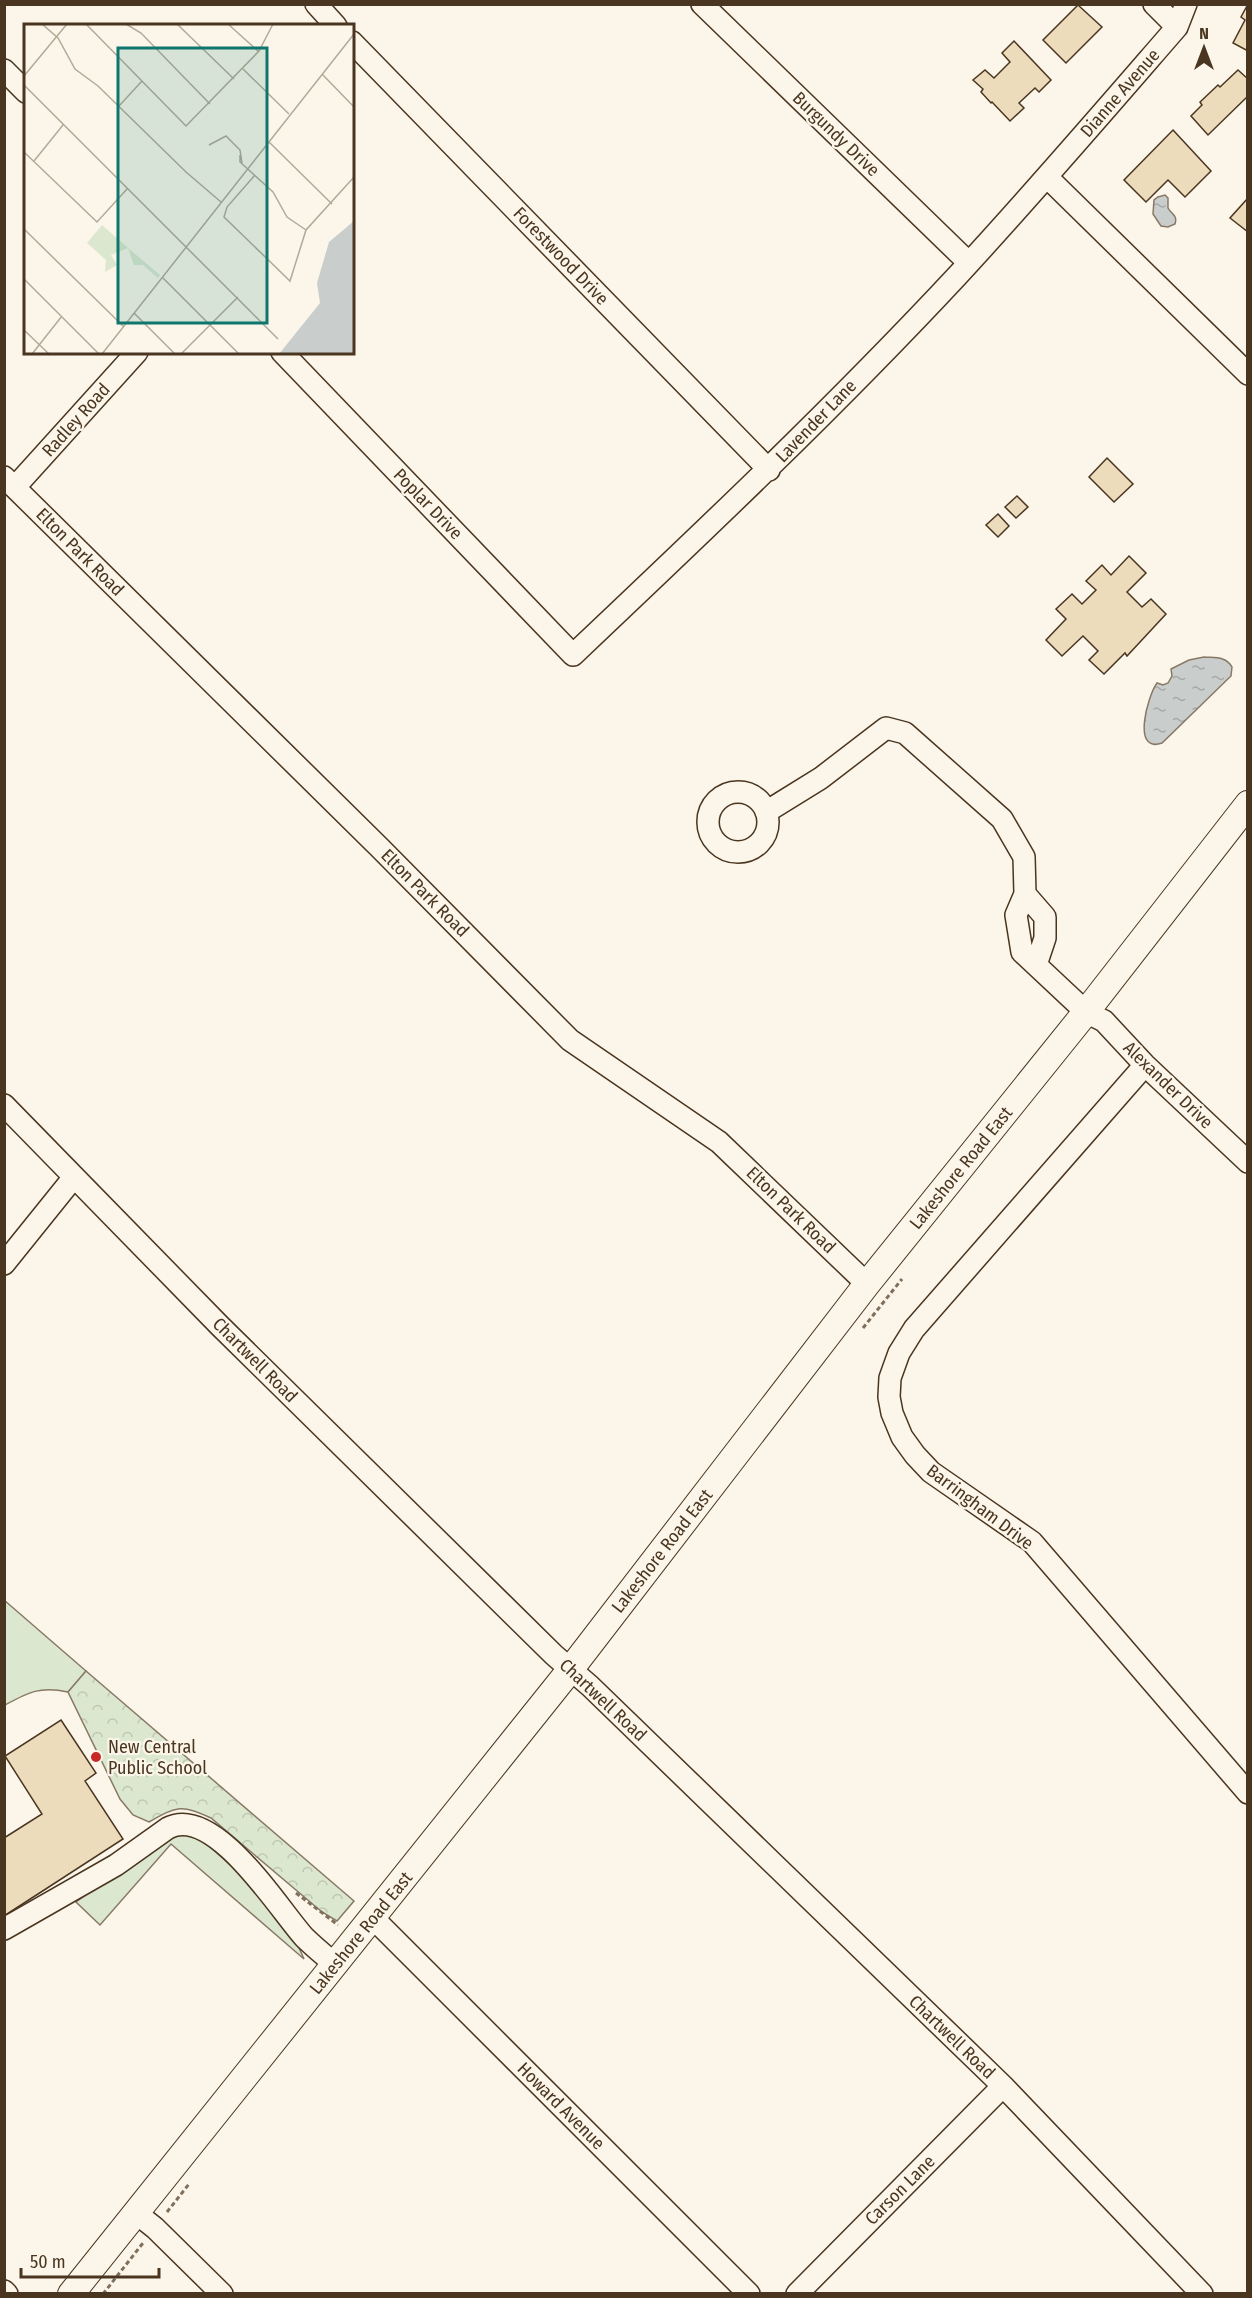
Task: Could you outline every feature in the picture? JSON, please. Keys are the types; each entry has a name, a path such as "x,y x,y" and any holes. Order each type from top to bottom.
{"main road":[{"name":"Lakeshore Road East","path":"71,2294 570,1670 867,1284 1086,1012 1248,804"}],"street":[{"path":"316,4 334,24"},
{"name":"Burgundy Drive","path":"702,4 969,263"},
{"path":"1154,4 1177,27"},
{"name":"Dianne Avenue","path":"1047,177 1177,27 1186,4"},
{"name":"Forestwood Drive","path":"354,44 769,470"},
{"path":"4,70 24,90"},
{"path":"1047,177 1248,374"},
{"name":"Lavender Lane","path":"573,655 769,470 969,263 1047,177"},
{"name":"Radley Road","path":"10,482 135,354"},
{"name":"Poplar Drive","path":"284,354 573,655"},
{"name":"Elton Park Road","path":"10,482 380,848 570,1040 719,1142 867,1284"},
{"name":"Alexander Drive","path":"766,812 821,778 885,728 905,733 1002,819 1024,857 1025,894 1016,915 1022,952 1086,1012 1104,1021 1145,1065 1248,1162"},
{"name":"Barringham Drive","path":"1145,1065 914,1329 899,1353 890,1378 889,1397 892,1413 902,1437 915,1455 932,1472 1032,1542 1248,1792"},
{"name":"Chartwell Road","path":"4,1105 229,1335 570,1670 586,1682 1003,2086 1202,2294"},
{"path":"4,1264 75,1177"},
{"path":"4,1929 116,1865 168,1828 177,1823 188,1824 220,1840 250,1869 306,1939 336,1965"},
{"name":"Howard Avenue","path":"365,1928 749,2294"},
{"name":"Carson Lane","path":"797,2294 1003,2086"},
{"path":"136,2213 155,2228 222,2294"}],"path":[{"path":"293,1890 319,1912 365,1928"}],"green space":[{"path":"4,1600 86,1671 68,1692 35,1691 5,1705"},
{"path":"86,1671 354,1901 337,1921 322,1912 211,1818 186,1809 173,1810 149,1822 133,1815 120,1799 68,1692"},
{"path":"173,1831 194,1833 250,1882 299,1948 304,1959 171,1844 100,1925 76,1902"}],"water":[{"path":"1165,195 1168,198 1168,208 1176,219 1175,224 1168,227 1161,226 1153,214 1154,200"},
{"path":"1204,657 1220,658 1230,663 1231,676 1162,743 1153,744 1147,740 1144,722 1153,689 1157,683 1163,685 1168,683 1172,676 1171,669 1189,660"}],"building":[{"path":"1248,4 1248,51 1233,43 1245,20 1241,17"},
{"path":"1078,5 1102,27 1066,63 1043,40"},
{"path":"1014,41 1051,80 1039,92 1035,88 1019,103 1024,108 1010,121 981,92 983,89 973,80 985,70 994,78 1010,62 1002,53"},
{"path":"1238,70 1248,79 1248,96 1208,135 1191,116 1202,105 1200,102"},
{"path":"1173,130 1211,171 1185,197 1168,180 1146,202 1124,180"},
{"path":"1248,198 1248,232 1230,218"},
{"path":"1107,458 1133,484 1114,502 1089,477"},
{"path":"1017,496 1028,507 1016,518 1005,507"},
{"path":"998,514 1009,526 998,537 986,525"},
{"path":"1129,556 1146,573 1127,592 1142,607 1151,599 1166,614 1127,656 1125,653 1104,674 1089,660 1098,651 1083,636 1062,656 1046,640 1066,619 1056,609 1072,594 1082,604 1096,590 1086,581 1102,565 1111,575"},
{"path":"61,1720 96,1773 85,1781 123,1839 4,1916 4,1838 42,1814 5,1756"}],"place":[{"name":"New Central Public School","path":"96,1757"}]}
